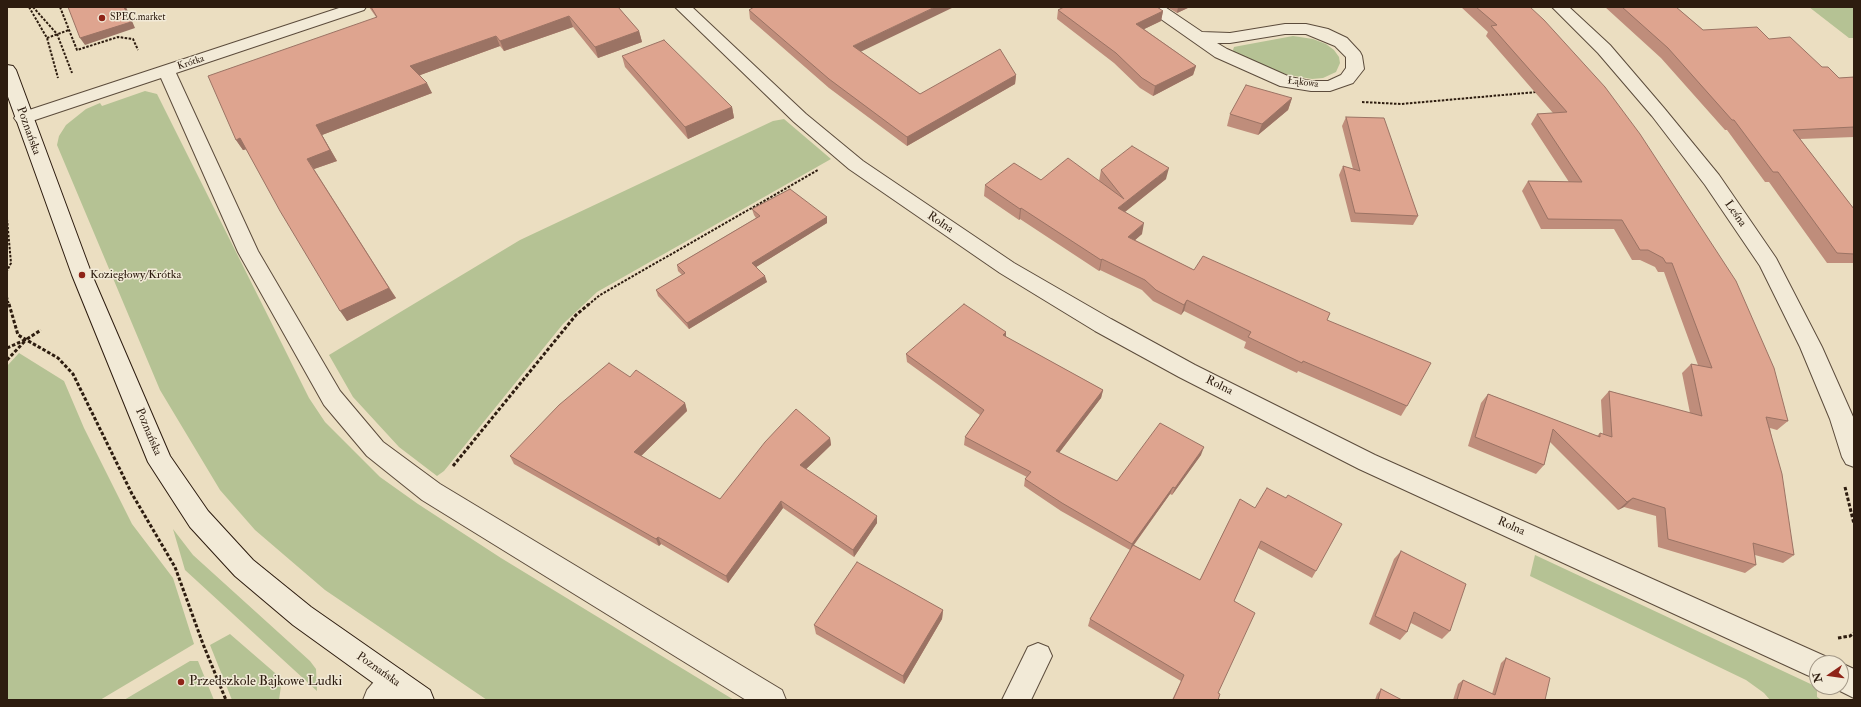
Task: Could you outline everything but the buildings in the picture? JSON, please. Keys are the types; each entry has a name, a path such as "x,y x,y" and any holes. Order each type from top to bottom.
{"street":[{"name":"Krótka","path":"24,118 91,91 166,71 358,7"},
{"name":"Rolna","path":"683,7 800,118 844,155 930,217 1007,268 1103,325 1187,371 1367,462 1809,662"},
{"name":"Łąkowa","path":"1154,7 1221,53 1241,64 1286,82 1311,86 1330,86 1347,79 1355,69 1354,56 1341,42 1322,33 1306,29 1285,29 1230,38 1198,37"},
{"name":"Leśna","path":"1560,7 1604,49 1658,112 1712,180 1769,263 1811,347 1842,419 1854,457"},
{"name":"Poznańska","path":"7,70 82,275 160,462 199,519 244,568 302,616 385,691 420,700"},
{"path":"166,71 248,252 332,398 375,449 431,492 772,700"},
{"path":"1016,700 1038,656"}],"path":[{"path":"29,7 47,38 60,85 79,90 91,91"},
{"path":"33,7 57,34 75,80 91,91"},
{"path":"60,7 77,50 118,37 133,40 138,51"},
{"path":"47,38 69,30"},
{"path":"431,492 576,315 600,295 844,155"},
{"path":"7,219 11,263 7,271"},
{"path":"7,297 18,335 58,358 73,374 132,494 175,567 203,644 226,700"},
{"path":"7,315 12,316"},
{"path":"7,348 27,339 41,330"},
{"path":"7,360 27,339"}],"green space":[{"path":"1809,7 1854,7 1854,38 1849,38"},
{"path":"1293,36 1313,39 1326,44 1334,50 1339,57 1340,63 1336,72 1323,78 1312,79 1289,75 1266,68 1234,52 1233,50 1234,47"},
{"path":"145,91 157,94 309,398 325,422 380,477 418,504 501,558 734,700 487,700 325,590 255,530 220,490 160,390 57,145 59,136 66,125 86,109 100,103 102,106"},
{"path":"784,119 831,159 597,292 563,324 444,471 437,476 399,447 353,397 329,355 520,240 773,121"},
{"path":"19,353 64,381 84,428 132,524 173,578 194,644 100,700 7,700 7,366"},
{"path":"173,529 193,555 310,661 316,669 317,691 185,570"},
{"path":"1535,555 1809,683 1809,695 1817,695 1817,697 1822,700 1770,700 1764,693 1746,680 1530,576"},
{"path":"230,634 282,679 279,700 232,700 210,645"},
{"name":"Przedszkole Bajkowe Ludki","path":"190,661 198,661 214,700 124,700"}],"place":[{"name":"SPEC.market","path":"102,18"},
{"name":"Koziegłowy/Krótka","path":"82,275"},
{"name":"Przedszkole Bajkowe Ludki","path":"181,682"}]}
